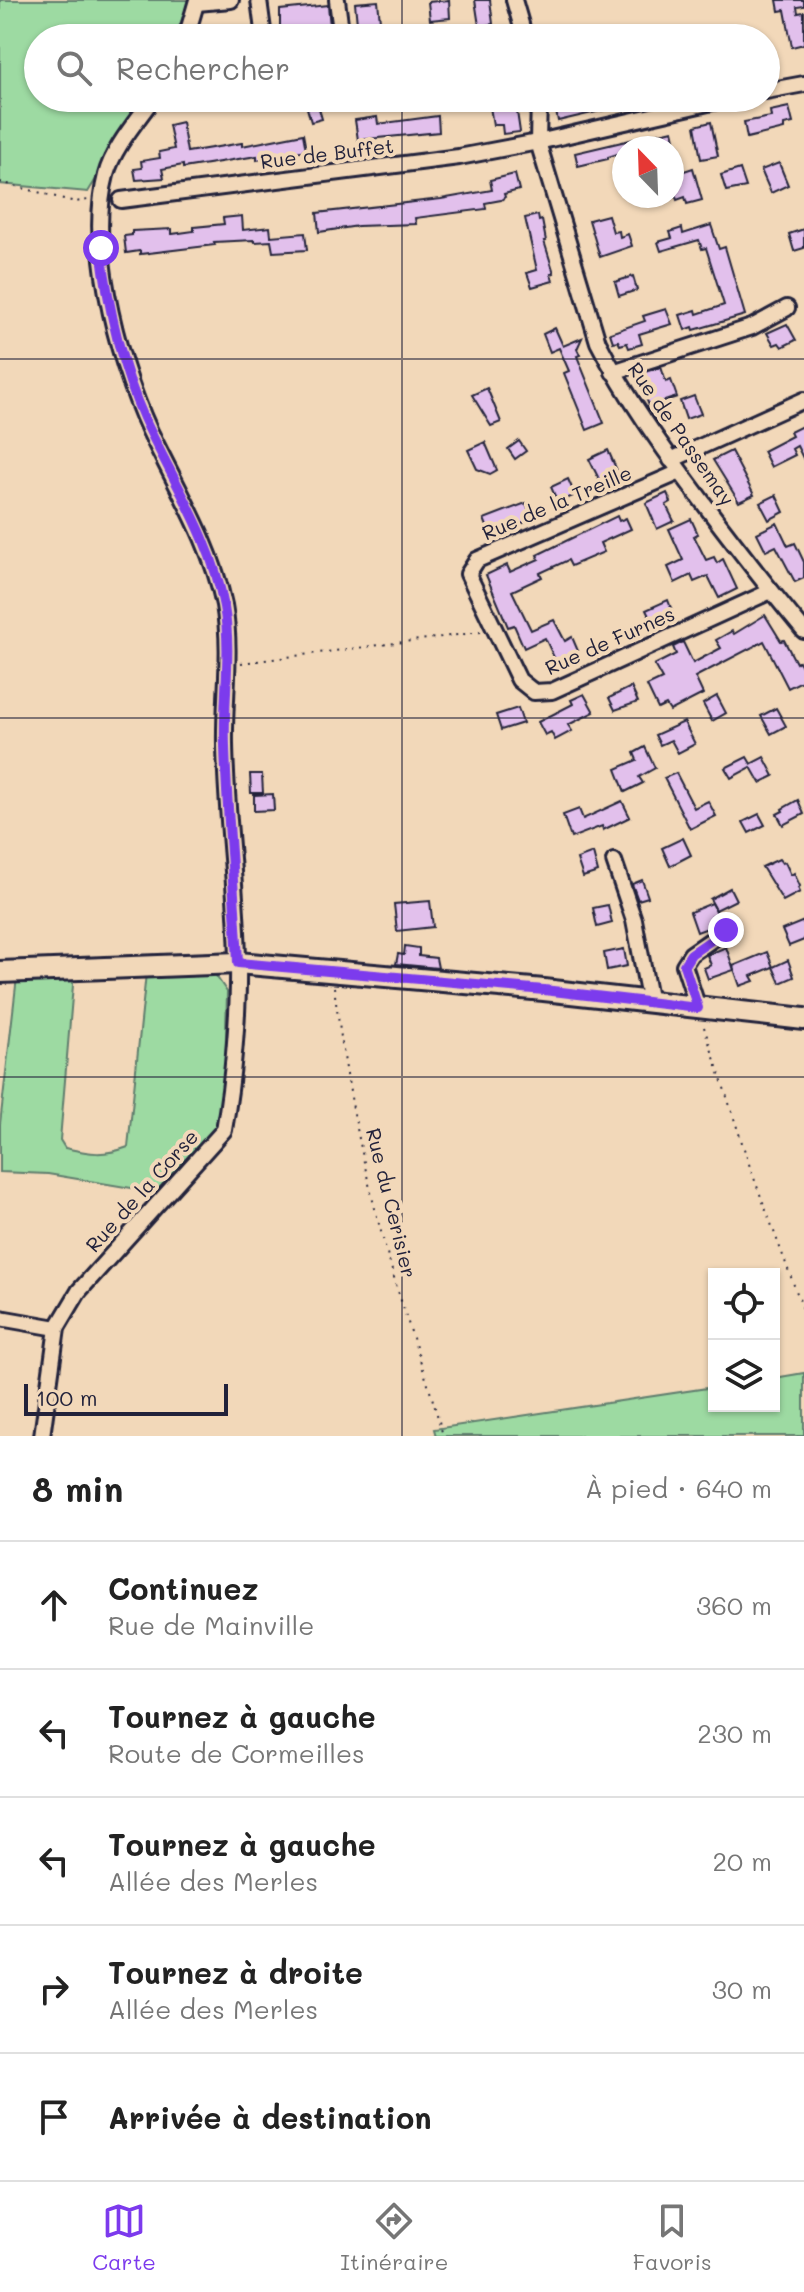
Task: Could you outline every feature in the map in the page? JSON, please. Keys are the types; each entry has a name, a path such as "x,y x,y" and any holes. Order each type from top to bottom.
{"main road":[{"path":"0,972 238,963 544,990 804,1019"}],"street":[{"path":"190,24 197,2 231,0"},
{"path":"259,0 262,24"},
{"path":"337,0 340,24"},
{"path":"514,0 521,24"},
{"path":"780,88 804,84"},
{"name":"Rue de la Corse","path":"42,1436 57,1328 79,1291 224,1130 228,1104 238,963 225,743 228,665 224,607 210,555 142,415 120,350 101,248 106,174 117,151 143,112"},
{"name":"Rue de Passemay","path":"539,112 538,142 591,321 613,372 675,466 804,631"},
{"name":"Rue de Buffet","path":"121,200 459,157 669,112"},
{"path":"613,372 752,327 787,308"},
{"path":"675,466 804,400"},
{"name":"Rue de la Treille","path":"494,630 468,574 477,560 675,466"},
{"name":"Rue de Furnes","path":"494,630 519,680 534,692 552,691 771,591"},
{"path":"614,861 634,920 650,1003"},
{"path":"698,1008 684,965 691,954 726,930"},
{"path":"0,1318 57,1328"}],"path":[{"path":"0,182 75,202 102,198"},
{"path":"228,665 494,630"},
{"name":"Rue du Cerisier","path":"332,971 343,1058 362,1152 390,1265 443,1436"},
{"path":"698,1008 751,1170 804,1312"}],"green space":[{"path":"0,0 189,0 180,24 24,24 24,112 137,112 88,192 0,184"},
{"path":"74,973 60,1140 65,1148 90,1153 112,1152 128,1147 146,973 214,973 227,992 224,1118 220,1128 155,1192 48,1174 0,1172 0,1124 17,977"},
{"path":"804,1373 804,1436 436,1436 434,1429 708,1388 708,1412 780,1412 780,1377"}],"building":[{"path":"449,0 450,18 430,20 428,2"},
{"path":"475,0 490,0 493,24 479,24"},
{"path":"777,0 804,0 804,6 797,7 798,13 804,12 804,44 792,47 785,10 779,11"},
{"path":"378,1 380,24 357,24 355,3"},
{"path":"328,5 330,24 280,24 280,10"},
{"path":"789,107 793,123 784,125 784,129 747,138 744,122 771,117 770,112 780,112 780,109"},
{"path":"308,112 320,112 322,119 311,122"},
{"path":"491,112 517,112 520,132 503,134 502,125 493,125"},
{"path":"556,112 596,112 558,121"},
{"path":"438,116 439,132 358,140 355,120 377,117 378,124"},
{"path":"182,122 187,152 242,143 242,146 303,134 306,150 257,160 257,156 183,168 183,165 162,169 164,178 136,180 134,169 142,168 141,161 160,158 159,152 174,149 169,125"},
{"path":"711,122 718,156 701,159 695,126"},
{"path":"673,130 674,136 647,136"},
{"path":"612,144 612,156 608,159 578,166 575,153"},
{"path":"779,163 788,185 771,193 761,170"},
{"path":"693,168 702,200 687,204 684,171"},
{"path":"740,169 746,187 726,191 721,175"},
{"path":"515,174 519,190 504,194 501,200 485,203 486,209 415,218 416,224 358,226 319,232 317,213 492,190 490,180"},
{"path":"538,215 539,221 542,220 544,241 554,273 551,274 553,281 532,287 527,273 537,270 525,218"},
{"path":"608,215 613,232 619,231 620,237 628,234 632,246 600,257 589,220"},
{"path":"242,216 243,230 270,227 271,236 305,233 307,250 273,252 271,241 254,240 214,242 215,245 140,254 140,251 126,253 124,236 132,235 132,231 172,229 172,234 194,231 194,227 224,224 223,218"},
{"path":"711,225 719,249 725,247 745,315 685,330 680,315 696,310 697,314 724,305 706,248 702,249 699,240 661,251 658,242 672,238 670,232 682,228 683,234"},
{"path":"804,229 804,248 794,251 789,234"},
{"path":"633,276 637,290 619,296 615,282"},
{"path":"666,309 672,324 639,334 642,344 629,348 627,343 620,345 618,341 613,342 610,333 645,321 643,316"},
{"path":"787,324 796,340 782,347 779,343 774,345 767,333"},
{"path":"555,328 563,346 582,338 577,349 580,355 577,356 604,423 587,430 564,373 569,371 559,348 550,352 543,334"},
{"path":"661,367 666,382 671,380 677,397 649,406 638,374"},
{"path":"487,388 501,422 491,426 472,395"},
{"path":"694,396 701,414 686,419 680,401"},
{"path":"804,425 804,460 797,446 792,449 795,455 771,467 763,451 792,436 790,432"},
{"path":"519,441 526,451 515,459 508,449"},
{"path":"485,442 497,470 490,474 477,469 468,450"},
{"path":"608,450 618,473 600,481 589,459"},
{"path":"731,451 754,495 739,502 713,460"},
{"path":"568,479 575,495 558,503 551,487"},
{"path":"667,493 671,502 666,505 674,521 657,529 646,503"},
{"path":"776,495 784,512 769,520 760,503"},
{"path":"526,503 533,519 491,536 484,519"},
{"path":"617,516 619,521 626,518 631,529 600,543 604,552 571,566 568,560 512,591 531,630 554,620 565,641 572,637 578,651 557,664 545,638 524,648 514,625 508,627 486,575 507,565 510,572 539,559 537,555"},
{"path":"691,519 698,534 694,536 706,560 714,557 717,563 723,559 737,589 719,598 708,576 694,582 691,575 675,583 668,567 683,560 669,529"},
{"path":"777,523 788,546 795,543 804,562 804,578 795,582 776,546 766,551 757,533"},
{"path":"668,600 674,616 654,626 646,610"},
{"path":"765,615 796,663 799,661 804,670 804,680 788,688 764,641 695,677 703,694 670,711 666,705 658,709 647,686 662,679 654,665 676,654 673,647 683,642 693,663 721,648 716,640 732,631 734,634"},
{"path":"631,687 638,702 615,710 609,698"},
{"path":"584,694 594,712 568,725 572,731 555,740 551,732 545,735 538,722 573,704 571,700"},
{"path":"717,696 726,713 712,721 703,704"},
{"path":"518,708 523,723 501,730 496,715"},
{"path":"776,708 786,726 771,734 761,716"},
{"path":"684,722 695,744 678,753 671,740 660,745 655,735"},
{"path":"645,747 655,768 639,777 643,783 625,792 616,769 637,760 634,753"},
{"path":"747,757 751,764 764,757 774,776 760,783 751,767 731,778 725,768"},
{"path":"676,773 694,808 708,801 716,816 690,829 664,778"},
{"path":"250,774 262,774 263,793 251,793"},
{"path":"273,794 274,810 254,811 254,795"},
{"path":"798,800 804,814 783,825 777,814"},
{"path":"622,801 630,817 603,830 602,826 571,838 563,815 579,809 583,819"},
{"path":"759,814 765,825 749,833 743,822"},
{"path":"683,838 691,855 670,866 662,848"},
{"path":"593,853 598,872 583,877 577,859"},
{"path":"779,859 785,862 791,875 794,873 800,886 800,892 783,901 762,867"},
{"path":"642,880 648,897 638,900 632,884"},
{"path":"730,888 736,900 716,910 710,899"},
{"path":"430,901 433,927 397,931 394,904"},
{"path":"712,903 717,913 712,916 716,925 697,932 690,912"},
{"path":"608,905 612,923 597,927 593,908"},
{"path":"804,921 804,940 789,946 782,930"},
{"path":"405,946 419,948 419,956 436,958 438,968 396,964 398,954 404,955"},
{"path":"726,947 734,970 708,979 704,968 711,965 707,955"},
{"path":"624,949 627,966 607,970 604,953"},
{"path":"767,952 773,967 751,976 754,981 740,986 733,966"},
{"path":"788,960 794,977 780,983 773,967"}],"route":[{"path":"101,248 113,322 132,389 210,555 224,607 228,665 225,743 238,963 544,990 698,1008 684,965 691,954 726,930"}]}
